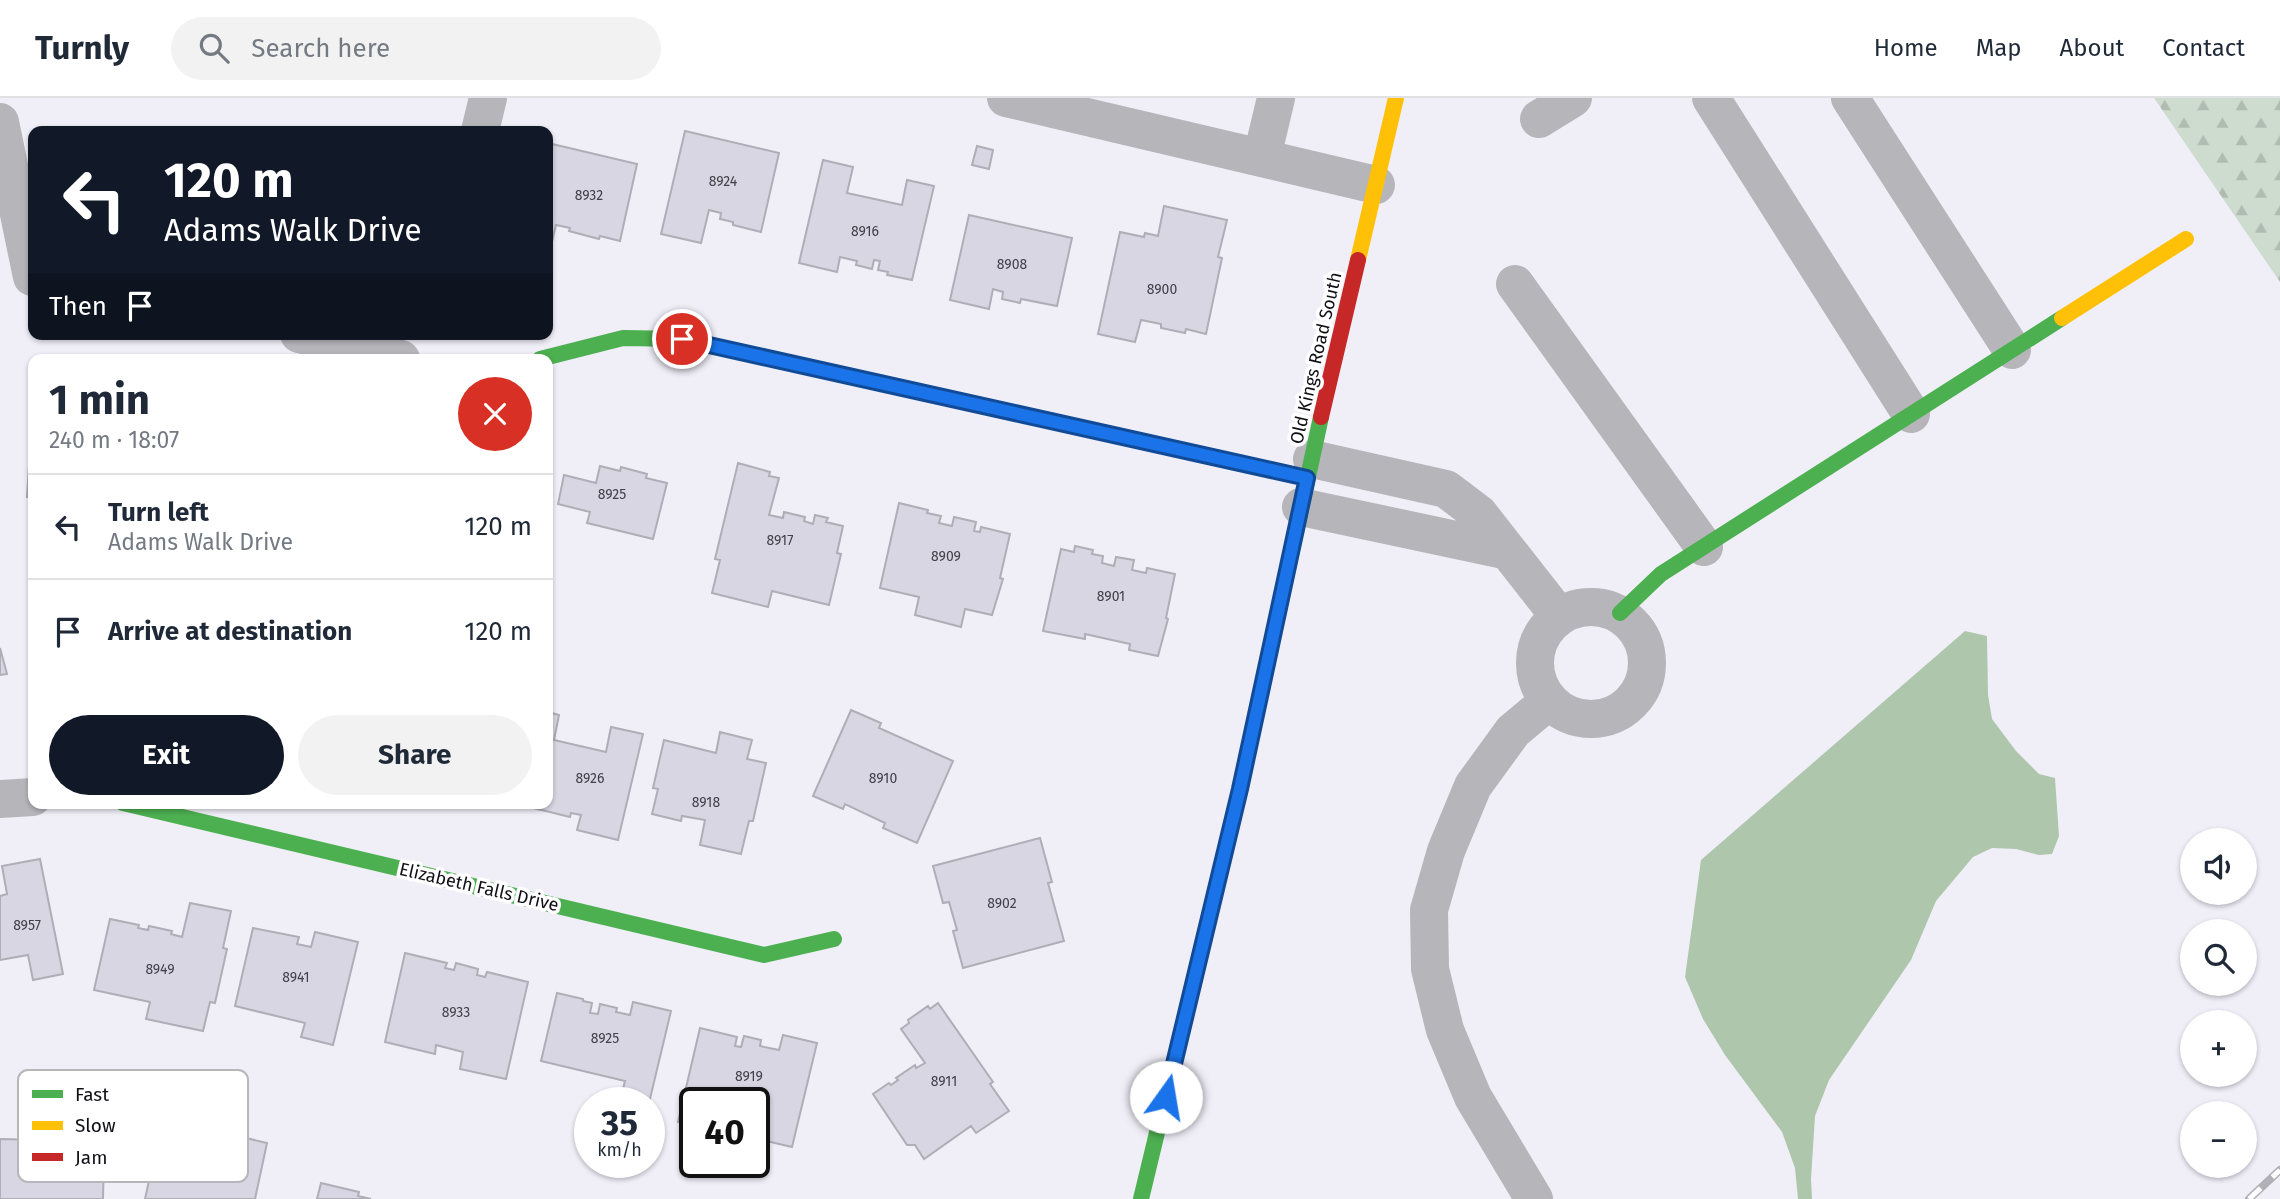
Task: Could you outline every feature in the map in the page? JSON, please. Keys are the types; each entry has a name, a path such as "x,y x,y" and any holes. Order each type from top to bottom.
{"street":[{"path":"481,126 488,98"},
{"path":"1006,98 1376,185"},
{"path":"1262,157 1276,98"},
{"name":"Old Kings Road South","path":"1141,1199 1240,789 1307,481 1396,98"},
{"path":"1539,119 1573,98"},
{"path":"1711,98 1911,414"},
{"path":"1850,98 2012,350"},
{"path":"0,122 22,278"},
{"path":"1620,613 1661,575 2186,239"},
{"path":"1515,284 1704,547"},
{"path":"553,356 623,338 682,339 1307,481 1446,489 1479,514 1559,616"},
{"path":"323,340 381,354"},
{"path":"1601,607 1620,613 1635,626 1645,643 1648,660 1646,680 1636,697 1622,711 1604,718 1583,719 1565,713 1549,701 1539,684 1535,664 1536,647 1545,629 1559,616 1577,608 1601,607"},
{"path":"1522,1194 1472,1097 1445,1030 1430,969 1429,910 1446,851 1473,786 1513,731 1549,701"},
{"path":"0,799 28,797"},
{"name":"Elizabeth Falls Drive","path":"148,809 764,955 834,939"}],"green space":[{"path":"2154,98 2280,98 2280,282"}],"shaded area":[{"path":"1965,631 1987,636 1988,695 1992,719 2016,751 2039,774 2055,778 2059,836 2052,854 2039,855 2016,849 1992,848 1973,857 1936,901 1911,960 1829,1080 1815,1116 1812,1199 1798,1199 1795,1168 1782,1132 1725,1055 1703,1019 1685,977 1701,860"}],"building":[{"path":"685,131 779,153 761,232 733,225 733,222 720,219 721,213 709,210 701,243 661,234"},
{"path":"553,144 637,164 620,241 600,236 599,239 556,225 553,238"},
{"path":"977,146 993,150 989,169 972,165"},
{"path":"823,160 853,167 847,193 902,205 907,180 934,186 912,280 887,275 888,272 878,270 880,261 874,260 872,269 856,265 857,261 840,257 837,272 799,263"},
{"path":"1164,206 1227,220 1218,257 1222,258 1206,334 1186,329 1185,333 1161,328 1161,324 1141,320 1135,342 1098,334 1120,232 1144,237 1145,233 1158,236"},
{"path":"969,215 1072,238 1057,306 1021,299 1020,303 1002,299 1003,292 993,289 989,309 950,300"},
{"path":"738,463 770,472 769,476 779,478 769,515 783,518 784,512 805,517 804,521 813,524 815,515 828,518 826,522 843,526 837,553 841,554 829,605 772,591 768,607 712,593 720,560 715,559"},
{"path":"600,466 620,471 621,467 647,474 646,478 667,483 653,539 587,523 590,512 558,504 564,475 596,483"},
{"path":"899,503 941,516 939,523 952,526 954,517 976,522 974,531 980,532 981,527 1010,534 1000,578 1003,579 992,615 965,609 961,627 915,615 919,597 880,588"},
{"path":"1075,546 1093,550 1092,554 1103,556 1102,563 1114,566 1116,557 1134,560 1132,570 1146,573 1147,568 1175,574 1166,618 1168,619 1158,656 1129,650 1130,644 1085,634 1085,639 1043,631 1061,549 1074,552"},
{"path":"0,648 7,674 0,675"},
{"path":"851,710 881,723 879,728 953,761 917,843 883,828 885,823 845,804 843,809 813,796"},
{"path":"553,713 559,715 554,740 606,752 611,727 643,734 618,840 577,830 581,815 571,813 570,817 537,809 553,809"},
{"path":"720,732 752,740 747,759 766,763 753,821 749,821 741,854 700,845 705,820 682,816 681,821 652,814 658,789 653,788 664,740 716,753"},
{"path":"1040,838 1052,882 1048,883 1064,941 963,968 953,931 957,930 949,902 943,903 933,866"},
{"path":"40,859 63,974 33,980 28,955 0,960 0,896 7,894 2,866"},
{"path":"190,903 231,911 223,948 227,949 215,1003 210,1002 203,1031 146,1019 150,1002 94,990 110,919 139,925 138,928 148,930 149,926 172,931 171,934 182,937"},
{"path":"253,928 299,937 297,944 311,947 315,932 358,942 333,1045 301,1037 305,1023 235,1006"},
{"path":"405,953 447,963 445,968 454,970 456,963 478,969 477,975 485,977 487,972 528,982 506,1079 460,1069 463,1052 436,1045 435,1054 385,1042"},
{"path":"557,993 592,1003 590,1013 598,1014 600,1004 630,1015 633,1002 671,1011 653,1087 624,1087 625,1081 541,1061"},
{"path":"938,1003 993,1082 990,1084 1009,1111 976,1133 971,1126 924,1159 915,1145 907,1145 873,1094 889,1083 891,1085 898,1080 896,1078 915,1065 916,1068 925,1063 901,1029 909,1023 908,1020 928,1006 930,1009"},
{"path":"700,1028 737,1037 735,1046 741,1047 744,1036 761,1040 760,1046 779,1050 783,1035 817,1043 792,1147 770,1142 770,1087 686,1087"},
{"path":"248,1138 267,1143 255,1199 145,1199 149,1182 248,1182"},
{"path":"0,1139 18,1139 18,1182 103,1182 103,1199 0,1199"},
{"path":"321,1183 359,1192 358,1196 371,1199 317,1199"}],"railway":[{"path":"2249,1199 2280,1170"}],"traffic: fast":[{"path":"1620,613 1661,574 2062,318"},
{"path":"553,356 623,338 682,339 1307,478"},
{"path":"1141,1199 1240,789 1321,417"},
{"path":"148,809 764,955 834,939"}],"traffic: slow":[{"path":"1358,260 1396,98"},
{"path":"2062,318 2186,239"}],"traffic: jam":[{"path":"1321,417 1358,260"}],"route":[{"path":"682,339 1307,478 1240,789 1166,1097"}]}
